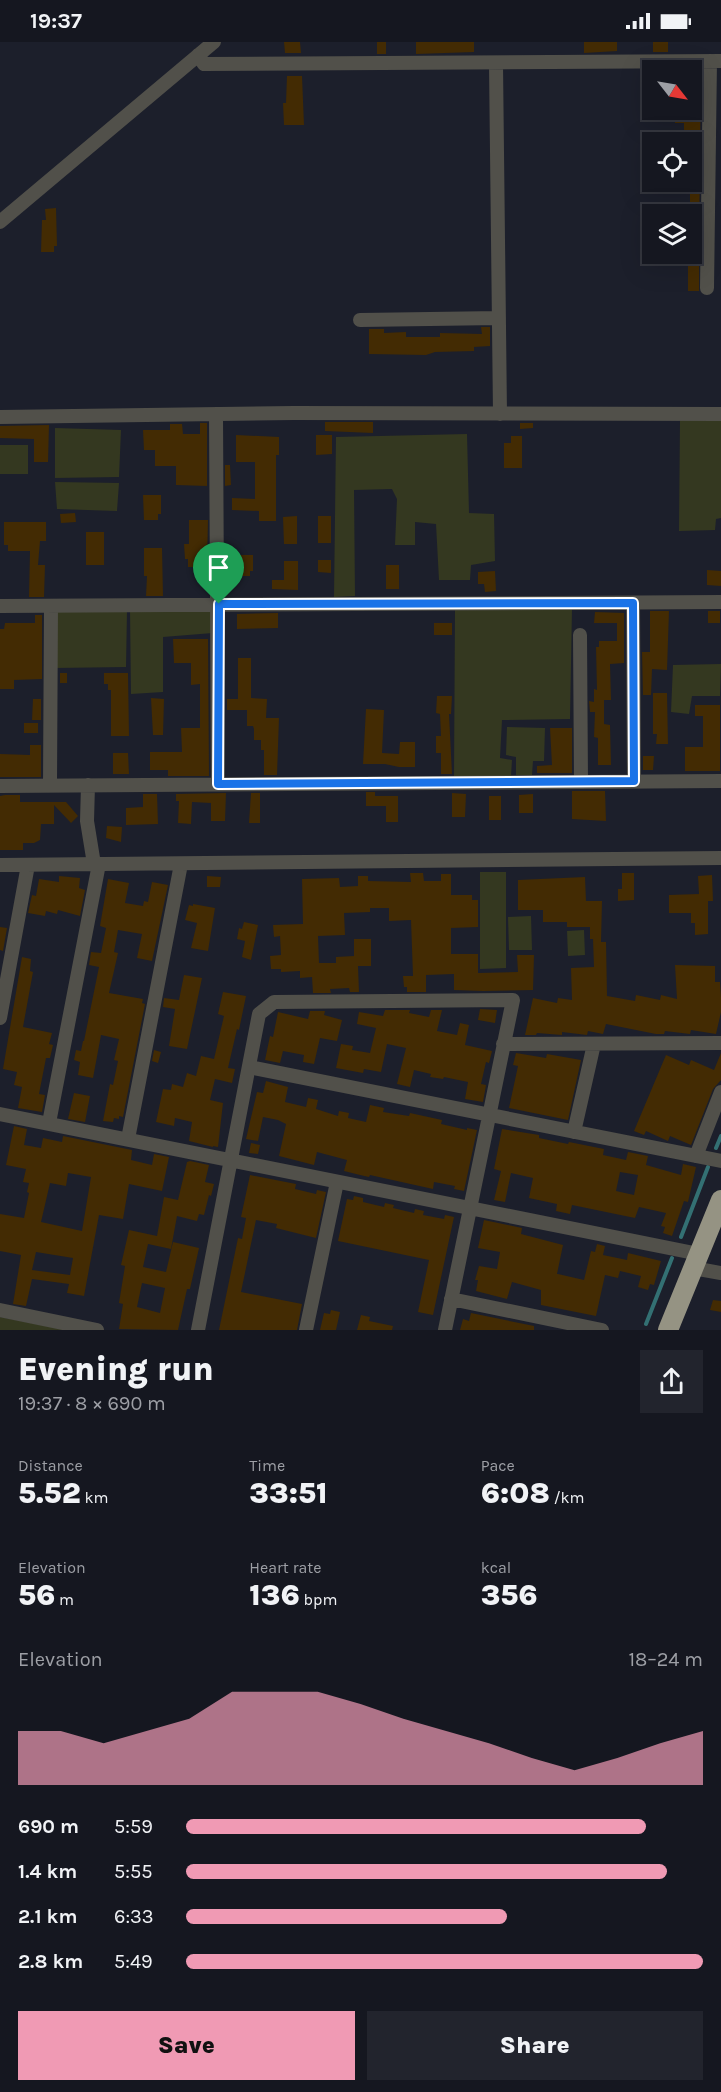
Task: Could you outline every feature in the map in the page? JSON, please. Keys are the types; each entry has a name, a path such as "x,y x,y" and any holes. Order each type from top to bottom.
{"highway":[{"path":"668,1330 696,1261 715,1230 721,1200"}],"street":[{"path":"0,222 214,42"},
{"path":"198,55 204,64 715,61 707,288"},
{"path":"496,64 500,414"},
{"path":"360,320 499,318"},
{"path":"216,414 219,604 218,784"},
{"path":"0,417 216,414 721,414"},
{"path":"0,606 721,602"},
{"path":"633,603 634,781"},
{"path":"50,785 51,606"},
{"path":"580,635 581,782"},
{"path":"0,786 721,781"},
{"path":"49,1124 97,864 87,821 88,785"},
{"path":"0,865 721,858"},
{"path":"128,1139 181,864"},
{"path":"0,1018 28,865"},
{"path":"198,1330 259,1014 274,1002 513,1000 445,1330"},
{"path":"503,1044 721,1043"},
{"path":"574,1132 594,1044"},
{"path":"249,1067 721,1161"},
{"path":"696,1156 721,1092"},
{"path":"1,1119 49,1124 470,1208 696,1261 721,1273"},
{"path":"306,1330 337,1182"},
{"path":"451,1299 602,1330"},
{"path":"0,1310 97,1330"}],"green space":[{"path":"680,419 721,419 721,518 716,519 715,530 679,531"},
{"path":"55,428 121,430 119,477 55,478"},
{"path":"467,434 469,513 494,514 495,561 471,565 470,580 439,580 436,524 415,522 415,545 395,545 397,499 392,489 354,490 355,596 334,597 336,437"},
{"path":"0,445 28,445 28,474 0,474"},
{"path":"55,482 119,483 117,511 57,509"},
{"path":"572,608 570,719 502,720 500,758 512,760 511,776 454,777 455,610"},
{"path":"213,609 213,633 163,637 163,692 131,694 130,610"},
{"path":"55,611 127,611 126,667 54,668"},
{"path":"721,664 720,696 692,696 689,714 671,712 673,665"},
{"path":"507,727 545,728 544,761 533,761 532,775 516,775 516,757 506,755"},
{"path":"480,872 506,872 506,968 480,969"},
{"path":"531,916 532,950 509,950 508,917"},
{"path":"584,930 585,955 568,956 567,931"},
{"path":"0,1317 67,1330 0,1330"}],"building":[{"path":"284,42 300,42 301,53 285,53"},
{"path":"377,42 386,42 386,54 377,54"},
{"path":"416,42 474,42 474,52 416,54"},
{"path":"584,42 617,42 617,51 584,53"},
{"path":"653,42 668,42 668,52 653,52"},
{"path":"287,76 302,76 304,125 284,125 283,103 286,103"},
{"path":"675,120 700,120 700,132 684,132 684,123 675,123"},
{"path":"690,192 700,192 699,204 690,204"},
{"path":"56,208 57,246 54,246 54,252 41,252 42,220 46,220 45,209"},
{"path":"699,264 699,291 688,291 688,265"},
{"path":"481,327 490,327 490,346 474,347 474,351 435,352 426,355 369,354 369,329 384,329 384,333 406,332 406,337 440,337 440,333 482,334"},
{"path":"325,422 373,422 373,433 325,431"},
{"path":"200,423 207,423 207,486 176,485 176,466 155,466 155,450 144,450 143,430 170,430 170,424 182,424 183,434 200,434"},
{"path":"520,423 533,423 533,428 520,429"},
{"path":"49,425 48,462 34,462 34,439 0,438 0,426"},
{"path":"236,435 279,437 279,455 276,455 276,521 259,521 259,511 232,510 232,498 255,499 255,462 236,462"},
{"path":"316,435 332,435 332,454 316,455"},
{"path":"511,436 522,436 522,468 504,468 504,443 511,443"},
{"path":"225,465 230,465 231,485 225,486"},
{"path":"143,495 161,495 161,514 158,514 158,520 144,520"},
{"path":"75,513 76,522 61,523 60,514"},
{"path":"297,516 297,544 284,544 283,517"},
{"path":"318,516 331,516 331,543 318,543"},
{"path":"189,520 208,520 207,562 198,562 198,567 188,567 188,559 185,559 184,544 189,544"},
{"path":"4,522 46,522 46,541 40,541 38,565 45,565 44,597 29,597 30,551 8,551 8,545 4,545"},
{"path":"86,532 104,532 104,565 86,565"},
{"path":"144,548 162,548 163,596 146,596 147,576 144,576"},
{"path":"238,555 253,555 253,571 250,571 250,576 237,576"},
{"path":"318,560 331,560 331,573 318,572"},
{"path":"284,561 298,561 298,590 272,589 272,580 284,580"},
{"path":"386,565 399,565 399,589 386,589"},
{"path":"707,570 721,571 721,586 707,585"},
{"path":"495,571 496,591 485,592 484,584 478,584 478,572"},
{"path":"650,611 669,611 667,670 652,669 651,695 643,695 642,652 650,652"},
{"path":"708,611 720,611 720,623 708,623"},
{"path":"595,612 624,613 624,663 610,664 611,700 604,700 604,724 610,725 611,765 598,765 598,738 594,737 595,712 590,712 589,701 594,702 594,689 597,690 596,647 599,647 599,641 617,641 617,623 594,623"},
{"path":"278,613 278,628 237,629 237,614"},
{"path":"35,615 42,615 42,679 14,680 14,689 0,689 0,629 4,629 5,623 35,623"},
{"path":"434,623 452,623 452,635 434,635"},
{"path":"173,639 208,639 209,776 168,776 168,770 150,770 150,752 182,752 181,728 200,728 200,684 191,685 191,663 174,663"},
{"path":"238,658 251,658 251,698 267,699 266,718 279,718 277,775 264,775 264,750 261,750 261,740 254,740 253,726 247,726 247,710 227,710 227,699 238,699"},
{"path":"60,673 67,673 67,683 60,683"},
{"path":"104,673 128,673 129,736 111,736 111,690 108,690 108,684 104,684"},
{"path":"653,693 667,693 668,744 656,744 657,734 653,734"},
{"path":"437,696 452,696 451,714 449,714 452,774 441,774 441,753 436,753 436,736 441,736 440,714 436,713"},
{"path":"151,698 164,699 163,735 153,735"},
{"path":"33,699 41,699 41,720 32,720"},
{"path":"695,705 720,705 720,771 685,771 685,747 703,747 703,716 695,716"},
{"path":"366,709 384,710 382,753 399,754 400,742 415,742 415,767 363,764"},
{"path":"24,723 38,723 38,733 24,733"},
{"path":"550,728 572,728 572,773 537,773 537,766 552,765"},
{"path":"30,745 41,745 41,777 0,777 0,754 30,755"},
{"path":"113,753 128,753 129,774 113,774"},
{"path":"643,756 654,756 653,770 643,770"},
{"path":"572,791 605,791 606,821 572,819"},
{"path":"366,792 375,792 375,796 398,796 398,822 386,822 386,806 366,806"},
{"path":"226,793 225,821 211,821 211,803 192,802 191,824 178,823 179,801 176,801 176,794"},
{"path":"251,793 260,793 260,823 249,823"},
{"path":"452,793 466,794 465,817 452,817"},
{"path":"143,794 157,794 158,824 126,825 126,808 143,807"},
{"path":"533,794 533,813 519,813 519,795"},
{"path":"20,795 20,802 66,802 78,816 71,823 54,805 54,824 41,824 40,840 34,843 23,843 23,850 0,850 0,796"},
{"path":"489,796 501,796 501,820 489,820"},
{"path":"107,826 122,827 121,842 106,838"},
{"path":"410,873 423,873 424,881 441,881 441,874 451,874 451,895 472,895 472,900 478,900 478,927 451,928 451,954 478,954 478,973 518,972 517,955 534,955 533,990 454,990 454,974 426,975 426,992 407,992 403,976 413,976 411,920 389,921 389,908 370,908 370,912 344,913 345,935 318,936 319,963 336,963 336,957 354,956 354,939 371,939 371,966 358,966 359,992 350,992 349,988 330,989 331,993 313,993 312,977 300,978 300,971 281,972 281,969 271,969 270,956 281,955 280,936 274,937 273,925 303,924 302,879 339,878 340,887 358,886 358,876 368,876 368,881 411,882"},
{"path":"622,873 634,873 634,900 618,901 618,889 622,889"},
{"path":"712,875 713,901 708,901 708,934 695,935 695,923 691,923 691,913 669,913 669,895 699,894 698,876"},
{"path":"59,876 80,878 79,888 85,890 80,916 58,910 57,914 46,911 45,916 28,913 32,895 36,896 39,879 59,882"},
{"path":"207,876 221,877 220,887 207,887"},
{"path":"585,877 586,901 602,901 601,942 606,942 607,996 635,1001 636,995 660,1000 661,995 677,999 675,965 715,966 715,982 720,982 721,997 721,1012 716,1034 691,1030 690,1034 665,1031 664,1034 656,1034 606,1024 603,1034 588,1031 587,1035 562,1032 562,1035 537,1033 536,1035 525,1035 533,998 557,1003 558,998 572,1000 571,968 594,967 593,939 590,939 590,927 567,927 567,922 543,922 543,910 518,910 518,880"},
{"path":"108,879 129,883 125,903 143,906 144,901 148,902 152,882 168,885 152,961 137,958 142,934 118,930 114,952 118,953 109,993 143,999 142,1003 145,1004 123,1117 114,1118 113,1122 103,1121 110,1084 113,1085 118,1061 114,1060 119,1039 101,1035 93,1078 78,1075 80,1062 74,1060 76,1050 81,1051 84,1041 99,967 89,965 91,952 101,953 106,928 100,926"},
{"path":"193,904 215,908 208,951 191,948 197,923 185,920 189,905 193,906"},
{"path":"244,922 258,925 251,960 242,957 245,941 237,939 239,928 242,929"},
{"path":"0,927 7,928 3,951 0,950"},
{"path":"22,957 31,959 30,971 33,972 23,1027 52,1033 49,1044 53,1045 50,1058 46,1058 39,1094 45,1095 42,1112 18,1108 22,1087 14,1085 17,1072 3,1069"},
{"path":"184,975 202,978 187,1049 169,1046 175,1009 163,1007 164,998 179,1000"},
{"path":"223,992 246,996 228,1068 235,1069 232,1083 215,1079 210,1100 223,1103 218,1147 213,1147 189,1141 192,1122 175,1118 174,1126 156,1122 163,1089 171,1090 172,1084 183,1087 187,1073 196,1076 201,1056 214,1059 224,1016 218,1014"},
{"path":"480,1009 497,1010 495,1023 478,1020"},
{"path":"385,1010 410,1010 409,1013 429,1017 431,1010 442,1010 437,1031 457,1035 460,1023 469,1025 465,1045 492,1051 489,1063 486,1062 481,1084 486,1085 483,1102 465,1099 468,1082 444,1077 443,1079 430,1077 431,1074 414,1070 410,1087 397,1084 406,1048 387,1044 381,1072 364,1069 363,1073 336,1068 341,1044 353,1046 352,1050 370,1053 376,1028 357,1024 359,1012 383,1016"},
{"path":"310,1011 325,1011 324,1015 342,1020 337,1041 320,1038 314,1064 303,1062 304,1055 283,1051 280,1063 265,1060 278,1012 308,1019"},
{"path":"154,1050 161,1052 158,1063 152,1061"},
{"path":"516,1053 546,1058 547,1054 581,1060 568,1120 509,1108 518,1066 513,1065"},
{"path":"721,1053 721,1080 713,1089 691,1145 670,1136 668,1141 646,1131 644,1135 634,1131 666,1055 689,1065 691,1060 714,1070"},
{"path":"266,1081 288,1087 285,1102 306,1107 308,1098 318,1100 316,1109 338,1116 339,1111 349,1113 348,1118 366,1122 370,1105 384,1108 383,1112 409,1116 410,1113 442,1120 441,1124 477,1130 464,1191 454,1189 455,1186 434,1182 433,1189 344,1171 347,1160 317,1152 314,1165 279,1156 286,1124 278,1120 263,1117 258,1141 246,1139 257,1092 263,1093"},
{"path":"74,1093 90,1096 85,1122 68,1119"},
{"path":"14,1126 27,1129 24,1145 41,1148 43,1138 62,1142 63,1136 132,1150 131,1160 152,1165 154,1154 169,1157 162,1191 129,1184 123,1219 99,1215 84,1296 67,1293 69,1284 32,1279 26,1306 13,1304 21,1255 0,1251 0,1214 24,1218 29,1183 23,1182 26,1169 6,1165","holes":["68,1173 91,1177 82,1231 41,1222 50,1183 66,1186","36,1252 73,1258 70,1275 32,1270"]},
{"path":"502,1129 539,1135 539,1138 568,1144 569,1142 604,1149 603,1155 626,1160 628,1152 648,1156 646,1165 681,1175 683,1164 696,1167 688,1202 684,1201 672,1236 663,1233 665,1227 661,1226 666,1213 639,1207 635,1218 572,1205 570,1214 556,1211 557,1204 529,1198 533,1178 511,1173 505,1202 494,1200 501,1171 494,1169","holes":["620,1172 638,1175 634,1195 616,1191"]},
{"path":"251,1143 260,1145 258,1154 249,1153"},
{"path":"187,1162 209,1165 205,1182 214,1184 204,1215 199,1214 197,1221 177,1216 171,1249 148,1244 143,1267 166,1272 173,1242 199,1248 178,1330 119,1329 123,1304 119,1303 125,1266 121,1265 129,1230 157,1236 164,1197 178,1200","holes":["142,1283 165,1288 160,1313 137,1307"]},
{"path":"250,1175 296,1184 295,1189 316,1194 317,1190 326,1192 316,1238 276,1228 277,1224 256,1220 241,1292 302,1304 297,1330 219,1330 238,1238 242,1239 246,1218 241,1217"},
{"path":"354,1196 363,1198 363,1202 384,1207 385,1203 394,1205 393,1208 414,1213 415,1209 424,1211 423,1215 444,1219 445,1215 454,1217 433,1315 418,1312 429,1260 338,1241 347,1199 353,1200"},
{"path":"484,1220 522,1228 521,1234 563,1245 557,1274 584,1280 591,1251 595,1252 597,1244 605,1246 603,1255 627,1260 628,1253 661,1261 654,1285 650,1284 648,1290 638,1287 641,1276 620,1271 618,1278 605,1275 596,1316 541,1305 541,1290 512,1282 507,1299 476,1291 478,1280 475,1280 479,1266 497,1269 500,1252 478,1248"},
{"path":"713,1300 721,1301 721,1312 710,1310"},
{"path":"331,1310 340,1312 336,1330 320,1330 324,1313 330,1314"},
{"path":"471,1313 534,1326 534,1330 460,1330 463,1319 469,1321"},
{"path":"361,1315 370,1317 369,1321 393,1326 392,1330 357,1330"}],"waterway":[{"path":"716,1148 721,1136"},
{"path":"681,1237 708,1167"},
{"path":"646,1324 672,1258"}],"route":[{"path":"633,603 634,781 218,784 219,604 633,603"}]}
